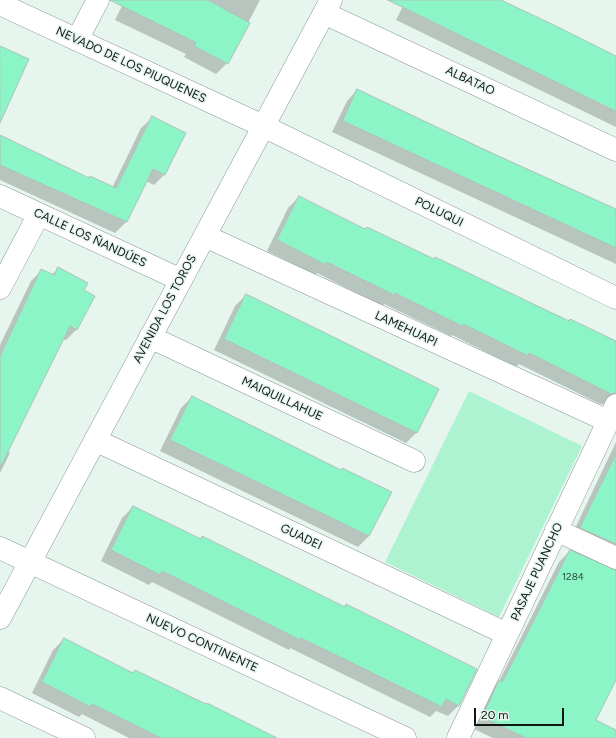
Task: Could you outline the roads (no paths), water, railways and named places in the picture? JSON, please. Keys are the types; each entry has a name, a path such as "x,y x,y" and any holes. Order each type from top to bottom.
{"street":[{"path":"77,40 98,0"},
{"name":"NEVADO DE LOS PIUQUENES","path":"0,4 263,126"},
{"name":"AVENIDA LOS TOROS","path":"0,618 327,6"},
{"name":"ALBATAO","path":"327,6 616,150"},
{"name":"POLUQUI","path":"263,126 616,298"},
{"name":"CALLE LOS ÑANDÚES","path":"0,196 181,280"},
{"path":"0,288 39,214"},
{"name":"LAMEHUAPI","path":"205,236 612,413"},
{"name":"MAIQUILLAHUE","path":"150,337 414,461"},
{"name":"PASAJE PUANCHO","path":"458,738 612,413"},
{"name":"GUADEI","path":"95,440 507,634"},
{"path":"556,530 616,558"},
{"name":"NUEVO CONTINENTE","path":"0,548 405,738"},
{"path":"0,698 84,738"}]}
